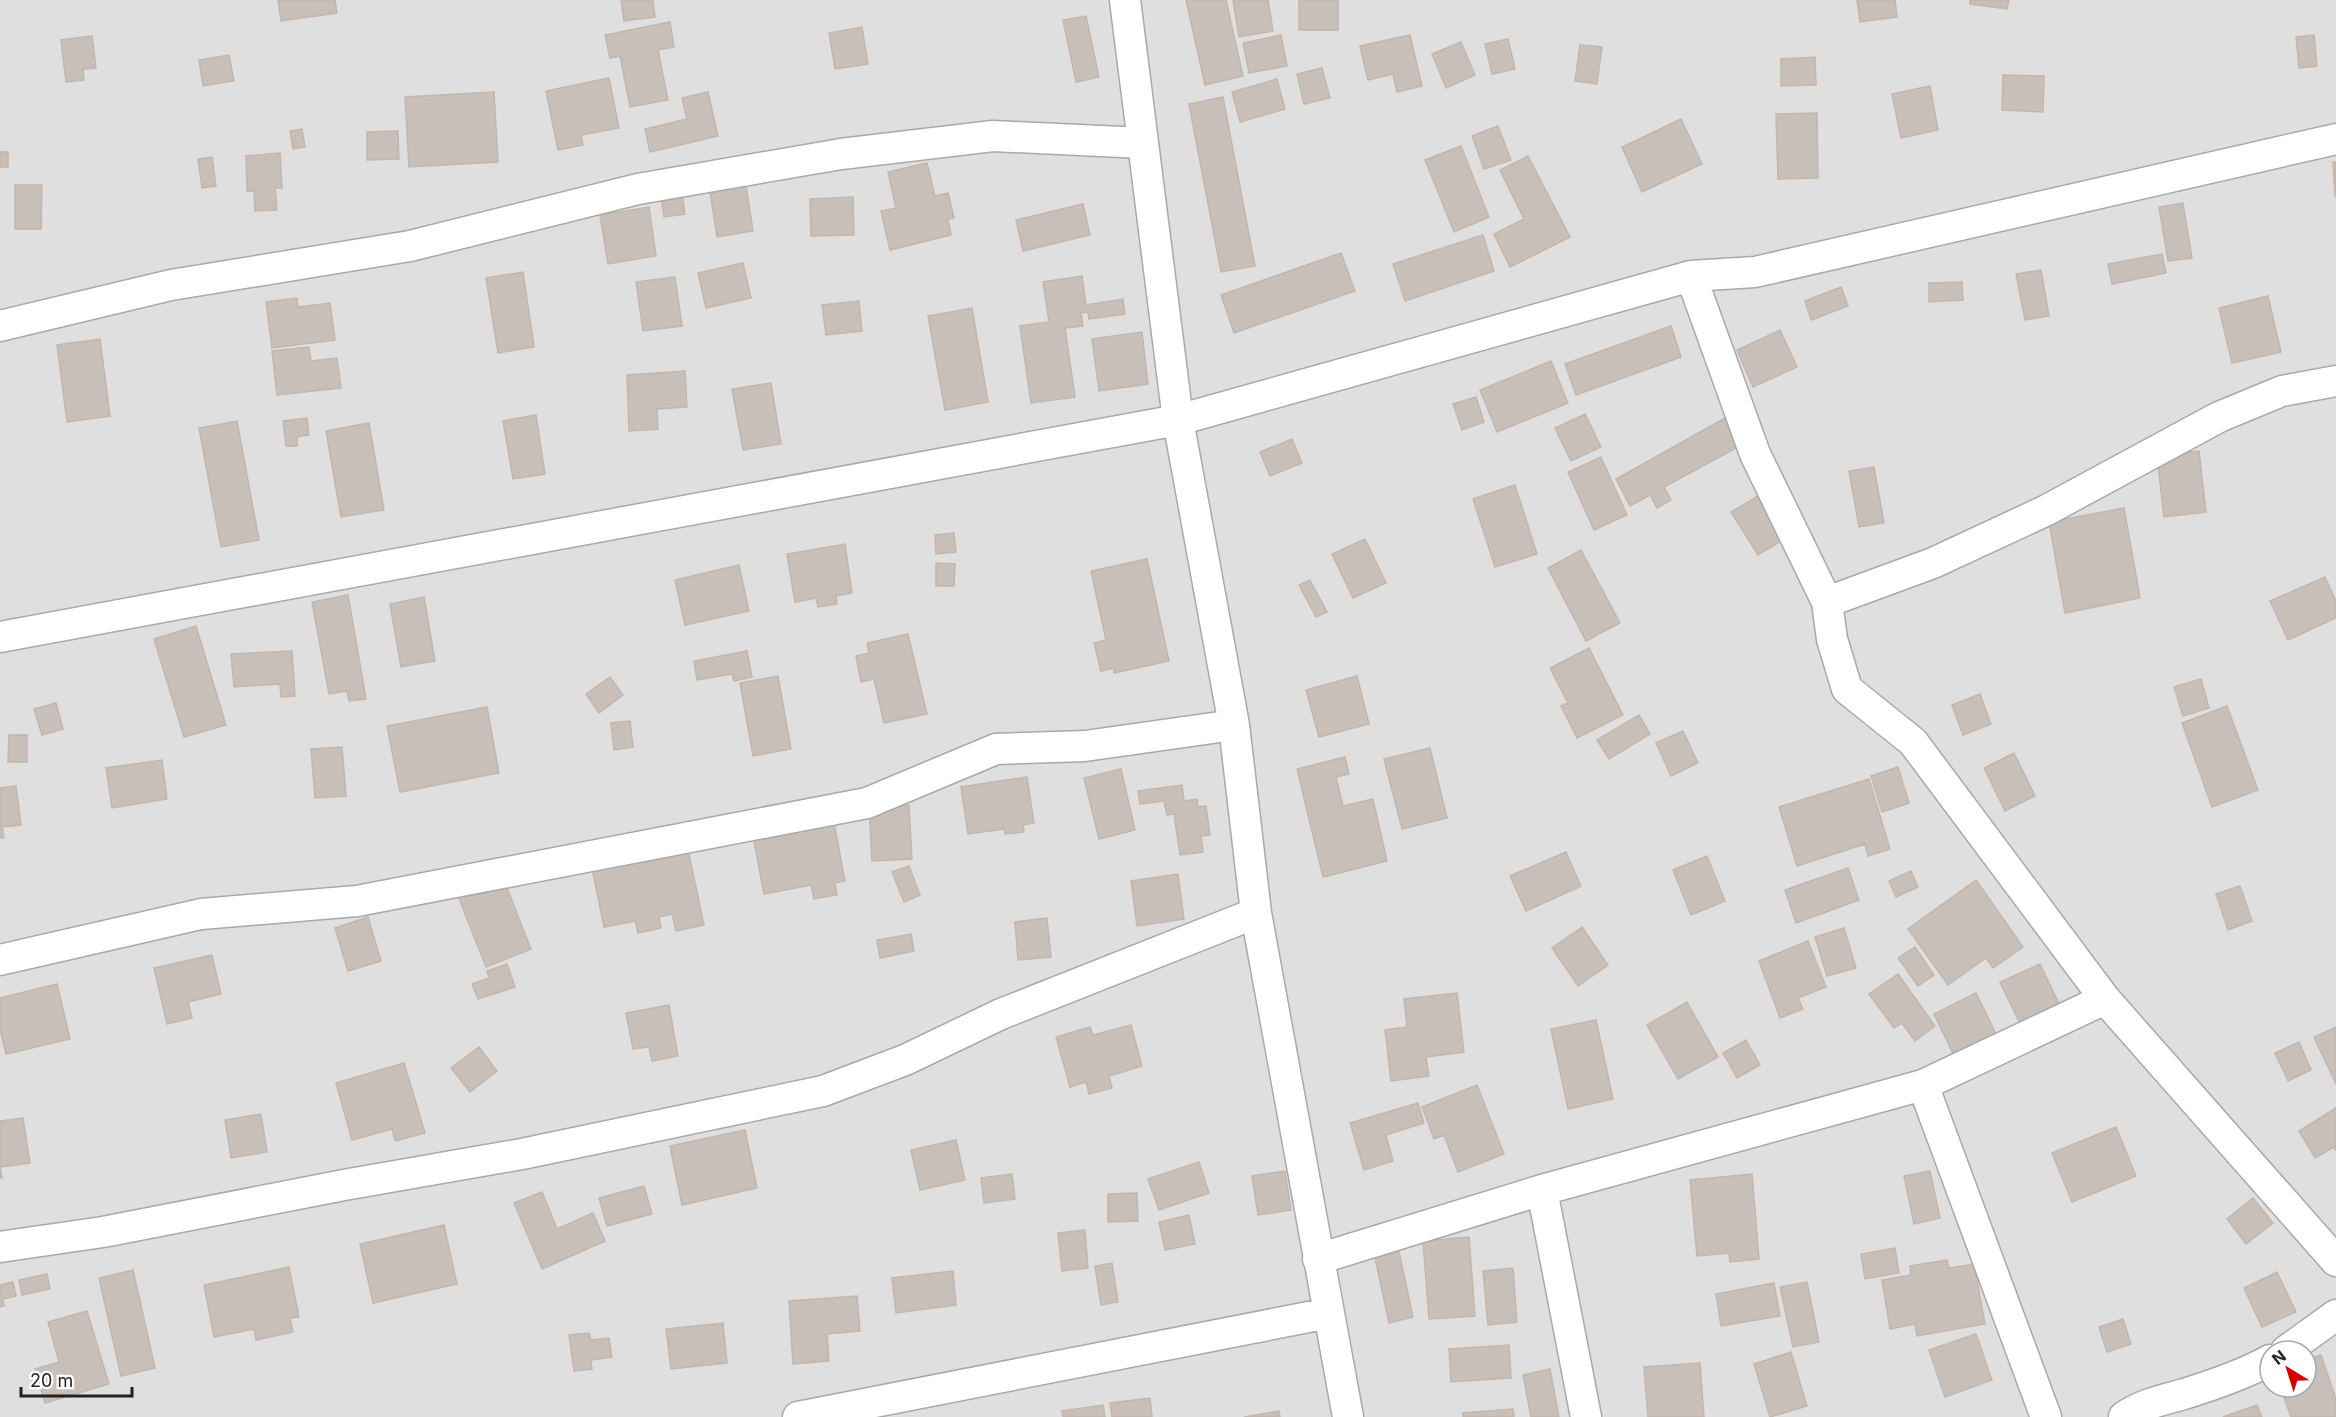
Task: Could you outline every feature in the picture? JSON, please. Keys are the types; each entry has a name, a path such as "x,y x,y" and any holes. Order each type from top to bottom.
{"street":[{"path":"1125,0 1178,420 1234,725 1256,913 1348,1417"},
{"path":"0,326 171,285 410,246 638,189 841,154 993,136 1143,143"},
{"path":"0,637 1178,420 1691,276 1755,272 2336,139"},
{"path":"1691,276 1755,454 1827,602 1832,639 1847,689 1913,742 2105,999 2336,1261"},
{"path":"1827,602 1933,563 2045,511 2219,417 2282,391 2336,381"},
{"path":"0,960 201,914 357,901 867,803 996,749 1085,746 1234,725"},
{"path":"0,1247 103,1232 332,1187 522,1154 823,1091 905,1060 1001,1014 1256,913"},
{"path":"1318,1259 1542,1190 1923,1085 2105,999"},
{"path":"1923,1085 2046,1417"},
{"path":"1542,1190 1586,1417"},
{"path":"798,1417 1329,1313"},
{"path":"2303,1339 2336,1315"},
{"path":"2133,1414 2258,1367"}],"shaded area":[{"path":"0,0 2336,0 2336,1417 0,1417"}],"building":[{"path":"278,0 335,0 337,13 281,21"},
{"path":"621,0 653,0 655,17 624,21"},
{"path":"1186,0 1226,0 1243,76 1205,85"},
{"path":"1233,0 1268,0 1273,31 1239,37"},
{"path":"1299,0 1338,0 1338,30 1299,30"},
{"path":"1857,0 1895,0 1897,17 1860,22"},
{"path":"1970,0 2009,0 2007,9 1970,4"},
{"path":"1086,16 1099,77 1076,82 1063,20"},
{"path":"670,22 674,47 658,50 668,100 630,107 620,56 610,58 605,35"},
{"path":"862,27 868,64 835,69 829,33"},
{"path":"1281,35 1287,66 1249,73 1243,43"},
{"path":"1410,35 1422,86 1397,92 1393,74 1368,80 1360,46"},
{"path":"2314,35 2317,66 2299,68 2296,37"},
{"path":"92,36 96,68 83,69 84,80 66,82 61,40"},
{"path":"1508,39 1515,69 1492,74 1485,44"},
{"path":"1461,42 1475,75 1446,88 1432,54"},
{"path":"1580,45 1602,47 1597,84 1575,81"},
{"path":"229,55 234,81 203,86 199,60"},
{"path":"1815,57 1816,85 1781,86 1781,59"},
{"path":"1322,68 1330,98 1304,104 1297,74"},
{"path":"2003,75 2044,76 2043,112 2002,110"},
{"path":"609,78 619,128 581,135 583,145 558,150 546,91"},
{"path":"1277,79 1285,109 1240,122 1232,92"},
{"path":"1930,86 1938,130 1901,138 1892,94"},
{"path":"494,92 498,162 409,167 405,97"},
{"path":"708,92 718,136 650,152 645,129 687,119 682,98"},
{"path":"1223,97 1255,266 1221,272 1189,104"},
{"path":"1817,113 1818,178 1778,179 1776,114"},
{"path":"1681,119 1702,164 1642,192 1622,147"},
{"path":"1498,126 1511,160 1484,169 1472,136"},
{"path":"302,129 305,147 293,149 290,131"},
{"path":"398,131 399,159 367,160 367,132"},
{"path":"1461,146 1489,217 1454,232 1425,160"},
{"path":"0,152 8,152 8,167 0,167"},
{"path":"280,153 282,188 275,188 277,210 255,211 254,191 247,191 246,156"},
{"path":"1528,156 1570,237 1510,267 1494,234 1524,219 1500,170"},
{"path":"212,157 216,186 202,188 198,159"},
{"path":"2333,162 2336,162 2335,197"},
{"path":"927,163 935,196 948,193 954,218 948,219 951,235 890,250 881,211 896,208 888,172"},
{"path":"745,179 753,231 717,237 709,185"},
{"path":"15,185 42,185 41,229 15,229"},
{"path":"682,193 685,214 664,217 661,195"},
{"path":"853,197 854,235 811,236 810,199"},
{"path":"2183,203 2192,258 2168,261 2159,207"},
{"path":"1083,204 1090,235 1023,251 1016,220"},
{"path":"649,207 656,256 608,264 600,215"},
{"path":"1483,235 1494,271 1405,301 1393,264"},
{"path":"1341,253 1355,291 1234,333 1221,295"},
{"path":"2162,254 2166,273 2112,284 2108,264"},
{"path":"743,263 751,298 706,308 698,273"},
{"path":"2041,270 2049,316 2025,320 2016,274"},
{"path":"523,272 534,347 498,353 486,278"},
{"path":"1082,276 1086,305 1123,299 1125,314 1089,319 1088,312 1081,313 1083,326 1065,328 1075,397 1031,403 1020,326 1049,322 1043,282"},
{"path":"675,277 682,326 643,331 636,282"},
{"path":"1962,282 1963,300 1929,302 1929,283"},
{"path":"1841,287 1848,306 1811,320 1805,301"},
{"path":"2268,296 2281,352 2232,363 2219,308"},
{"path":"297,298 298,307 330,303 335,340 272,348 266,302"},
{"path":"859,301 862,331 826,335 822,305"},
{"path":"972,308 988,402 945,410 928,316"},
{"path":"1671,326 1681,357 1576,395 1565,364"},
{"path":"1780,330 1797,367 1753,387 1737,350"},
{"path":"1142,332 1148,384 1099,391 1092,339"},
{"path":"100,339 110,416 67,422 57,345"},
{"path":"309,347 311,361 337,358 341,388 277,395 272,351"},
{"path":"1551,361 1568,403 1497,432 1480,390"},
{"path":"685,371 687,407 657,409 658,429 629,431 627,375"},
{"path":"771,383 781,444 743,450 732,389"},
{"path":"1476,397 1484,422 1462,430 1453,404"},
{"path":"1585,414 1601,447 1571,461 1555,428"},
{"path":"536,415 545,474 513,479 503,421"},
{"path":"307,418 309,435 297,437 297,446 286,446 283,421"},
{"path":"1725,418 1740,446 1664,487 1671,500 1657,508 1650,495 1630,506 1616,479"},
{"path":"237,421 259,540 221,547 199,428"},
{"path":"369,423 384,510 341,517 326,431"},
{"path":"1292,439 1302,463 1270,476 1260,452"},
{"path":"2199,451 2206,512 2164,517 2157,456"},
{"path":"1601,457 1627,515 1594,530 1568,472"},
{"path":"1874,467 1884,523 1859,527 1849,471"},
{"path":"1515,485 1537,554 1495,567 1473,499"},
{"path":"1758,496 1786,538 1758,555 1731,512"},
{"path":"2124,508 2140,598 2065,613 2049,522"},
{"path":"954,533 956,552 936,554 935,535"},
{"path":"1365,539 1386,583 1353,598 1332,554"},
{"path":"845,544 852,593 836,596 837,604 818,607 816,598 795,602 787,554"},
{"path":"1581,550 1620,623 1586,641 1548,568"},
{"path":"1147,559 1169,661 1114,673 1114,668 1101,671 1094,643 1106,640 1091,571"},
{"path":"936,563 955,564 954,586 936,586"},
{"path":"739,565 749,611 685,625 675,580"},
{"path":"2325,577 2336,601 2336,618 2288,640 2270,601"},
{"path":"1310,580 1327,612 1316,617 1299,585"},
{"path":"348,595 366,699 349,701 347,691 329,694 312,602"},
{"path":"424,597 435,661 401,667 390,604"},
{"path":"196,626 226,725 184,737 154,639"},
{"path":"908,634 927,714 884,723 874,679 861,682 856,656 869,653 867,643"},
{"path":"1589,648 1623,715 1577,738 1561,706 1568,703 1550,668"},
{"path":"292,651 295,696 281,697 280,684 234,687 231,654"},
{"path":"747,651 752,677 734,681 732,674 697,680 694,661"},
{"path":"778,676 791,749 753,756 740,683"},
{"path":"1357,676 1369,724 1319,737 1306,690"},
{"path":"610,677 623,695 599,713 586,694"},
{"path":"2201,679 2209,708 2183,716 2174,687"},
{"path":"1980,694 1991,724 1963,735 1952,705"},
{"path":"56,703 63,729 42,735 34,709"},
{"path":"2227,706 2258,790 2212,807 2182,723"},
{"path":"487,707 499,773 400,792 387,726"},
{"path":"1639,715 1650,734 1609,759 1597,740"},
{"path":"630,721 633,747 614,750 611,723"},
{"path":"1683,731 1698,763 1671,776 1656,743"},
{"path":"9,735 27,735 27,762 8,762"},
{"path":"342,747 346,796 315,798 311,749"},
{"path":"1430,748 1447,818 1402,829 1384,759"},
{"path":"2014,753 2035,796 2005,811 1984,768"},
{"path":"1345,757 1349,774 1336,777 1343,806 1373,799 1387,861 1323,877 1297,769"},
{"path":"162,760 167,799 112,808 106,768"},
{"path":"1898,767 1909,803 1882,812 1871,776"},
{"path":"1121,769 1135,830 1099,839 1084,778"},
{"path":"1027,777 1034,823 1023,825 1024,832 1005,834 1004,829 968,834 961,787"},
{"path":"1869,779 1890,849 1868,856 1865,844 1797,866 1779,807"},
{"path":"1182,785 1184,801 1197,799 1198,807 1206,806 1210,835 1201,836 1203,852 1180,855 1174,814 1167,815 1164,801 1140,804 1138,791"},
{"path":"16,786 21,825 2,827 4,838 0,838 0,788"},
{"path":"909,805 912,859 872,861 869,807"},
{"path":"832,812 845,881 835,883 837,895 814,899 811,885 764,894 753,835"},
{"path":"688,850 704,925 676,931 672,914 659,917 661,928 638,933 635,921 604,927 590,858"},
{"path":"1566,852 1581,886 1526,911 1510,876"},
{"path":"1707,856 1725,901 1691,915 1673,870"},
{"path":"909,866 920,895 904,902 892,872"},
{"path":"1848,868 1859,900 1796,923 1785,890"},
{"path":"1911,871 1918,887 1896,897 1889,881"},
{"path":"1178,874 1184,919 1137,926 1131,881"},
{"path":"503,878 531,949 486,967 458,896"},
{"path":"1976,880 2023,947 1993,968 1986,958 1948,985 1908,929"},
{"path":"2240,886 2252,921 2228,930 2216,894"},
{"path":"368,917 381,961 348,971 335,928"},
{"path":"1047,918 1051,957 1018,960 1015,922"},
{"path":"1582,927 1608,965 1578,986 1552,948"},
{"path":"1844,928 1856,968 1827,976 1815,937"},
{"path":"911,934 914,951 880,958 877,940"},
{"path":"1808,941 1826,987 1798,998 1803,1009 1780,1018 1759,961"},
{"path":"1915,947 1934,975 1918,986 1898,958"},
{"path":"212,955 221,994 188,1002 192,1018 167,1024 154,968"},
{"path":"507,964 515,987 478,999 472,984 489,978 487,971"},
{"path":"2040,964 2063,1012 2023,1030 2000,982"},
{"path":"1898,974 1935,1026 1915,1041 1902,1023 1894,1028 1869,994"},
{"path":"57,984 70,1039 6,1054 0,1029 0,998"},
{"path":"1457,993 1464,1052 1426,1057 1429,1076 1391,1081 1385,1030 1407,1027 1404,999"},
{"path":"1976,993 2000,1042 1957,1062 1934,1014"},
{"path":"1687,1002 1718,1057 1678,1079 1647,1025"},
{"path":"669,1005 678,1056 652,1061 649,1047 633,1049 626,1013"},
{"path":"1596,1020 1613,1099 1568,1109 1551,1029"},
{"path":"1131,1025 1142,1066 1109,1076 1112,1088 1089,1094 1086,1082 1070,1087 1056,1037 1090,1027 1093,1035"},
{"path":"2336,1027 2336,1084 2314,1037"},
{"path":"1746,1040 1760,1065 1737,1078 1723,1053"},
{"path":"2299,1042 2311,1070 2288,1081 2275,1053"},
{"path":"479,1047 497,1071 470,1092 451,1068"},
{"path":"404,1063 425,1133 395,1141 392,1129 352,1140 336,1083"},
{"path":"1477,1085 1504,1154 1458,1172 1444,1135 1434,1139 1422,1107"},
{"path":"1418,1103 1424,1123 1386,1135 1393,1161 1364,1170 1350,1123"},
{"path":"2336,1108 2336,1151 2334,1147 2315,1158 2299,1131"},
{"path":"261,1114 267,1152 231,1158 225,1120"},
{"path":"23,1118 30,1163 0,1167 0,1121"},
{"path":"2116,1127 2136,1176 2072,1202 2052,1153"},
{"path":"745,1130 757,1188 682,1205 670,1146"},
{"path":"956,1140 965,1180 920,1190 911,1150"},
{"path":"1199,1162 1209,1193 1159,1210 1148,1179"},
{"path":"1285,1171 1291,1210 1258,1215 1252,1176"},
{"path":"1930,1171 1940,1218 1914,1224 1904,1176"},
{"path":"1012,1174 1015,1199 984,1203 981,1178"},
{"path":"1752,1174 1759,1259 1730,1262 1729,1253 1697,1256 1690,1180"},
{"path":"644,1186 652,1214 607,1226 599,1198"},
{"path":"542,1192 557,1229 593,1213 605,1241 542,1269 514,1203"},
{"path":"1137,1193 1138,1221 1108,1222 1108,1194"},
{"path":"2253,1198 2273,1223 2246,1244 2227,1219"},
{"path":"1189,1215 1195,1244 1165,1250 1159,1222"},
{"path":"444,1225 457,1284 373,1303 360,1244"},
{"path":"1085,1230 1088,1268 1062,1271 1058,1233"},
{"path":"1469,1237 1475,1316 1429,1319 1423,1241"},
{"path":"1398,1247 1413,1317 1389,1323 1374,1253"},
{"path":"1895,1248 1899,1273 1865,1279 1861,1254"},
{"path":"1947,1260 1949,1268 1974,1264 1985,1324 1917,1336 1915,1324 1890,1329 1882,1280 1911,1275 1910,1266"},
{"path":"1112,1263 1118,1302 1101,1305 1095,1266"},
{"path":"289,1267 299,1317 290,1318 293,1332 256,1340 254,1329 214,1337 204,1285"},
{"path":"1513,1268 1517,1322 1488,1325 1483,1271"},
{"path":"133,1270 155,1368 121,1376 99,1278"},
{"path":"953,1271 956,1305 896,1313 892,1278"},
{"path":"2277,1272 2296,1312 2262,1327 2244,1288"},
{"path":"47,1274 50,1289 22,1295 19,1280"},
{"path":"13,1282 16,1296 3,1299 4,1306 0,1307 0,1285"},
{"path":"1807,1282 1819,1342 1793,1347 1780,1287"},
{"path":"1774,1283 1780,1316 1721,1326 1716,1294"},
{"path":"857,1296 860,1331 827,1334 829,1361 793,1364 789,1301"},
{"path":"87,1311 109,1384 45,1403 35,1369 59,1362 48,1322"},
{"path":"2123,1319 2131,1344 2107,1352 2099,1327"},
{"path":"723,1323 727,1363 671,1369 666,1329"},
{"path":"589,1333 591,1340 609,1338 612,1357 591,1360 592,1369 574,1371 569,1335"},
{"path":"1976,1334 1992,1380 1945,1397 1929,1350"},
{"path":"1509,1345 1511,1378 1451,1382 1449,1349"},
{"path":"1791,1352 1807,1406 1770,1417 1754,1364"},
{"path":"2321,1355 2336,1399 2336,1417 2291,1417 2284,1399 2318,1399 2318,1356"},
{"path":"1700,1363 1704,1417 1648,1417 1644,1367"},
{"path":"1550,1369 1559,1417 1531,1417 1523,1375"},
{"path":"1150,1398 1152,1417 1112,1417 1110,1403"},
{"path":"1103,1405 1105,1417 1063,1417 1062,1411"},
{"path":"2257,1405 2262,1417 2223,1417"},
{"path":"1513,1409 1514,1417 1463,1417 1463,1413"},
{"path":"1279,1411 1280,1417 1244,1417"}]}
